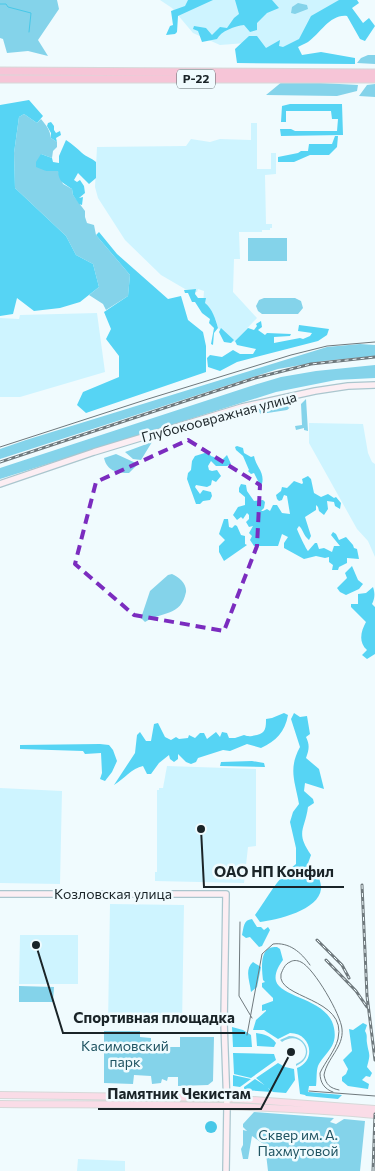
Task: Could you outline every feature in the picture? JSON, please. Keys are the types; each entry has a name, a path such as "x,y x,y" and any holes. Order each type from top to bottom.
{"highway":[{"name":"Р-22","path":"0,71 375,73"},
{"name":"Р-22","path":"0,79 375,79"}],"main road":[{"name":"Глубокоовражная улица","path":"0,484 94,452 242,407 315,391 375,384"},
{"name":"Козловская улица","path":"0,894 226,894 224,1028 226,1098"},
{"path":"0,1095 226,1098 334,1108 375,1115"},
{"path":"226,1098 226,1171"},
{"path":"0,1104 375,1109"}],"highlighted area":[{"path":"188,440 260,485 257,546 224,631 134,615 75,564 96,482"}],"shaded area":[{"path":"160,0 346,0 285,57 246,43 220,45 193,33 172,8"},
{"path":"188,0 213,0 178,16 177,32 166,35 170,26 173,25 171,11 185,6"},
{"path":"235,0 272,0 279,8 267,13 257,23 257,30 250,32 244,25 225,31 217,39 202,42 198,31 193,29 194,26 206,28 212,35 220,27 227,28 239,14"},
{"path":"339,0 357,0 359,3 352,8 363,23 369,18 375,26 365,41 360,39 347,16 341,16 331,21 308,42 298,47 302,55 321,52 355,58 355,64 237,63 235,49 249,36 257,36 266,48 280,40 279,46 283,47 299,39 311,16"},
{"path":"29,100 43,116 37,123 24,114 19,117 14,153 15,188 66,236 76,255 93,264 99,287 80,302 60,308 34,311 17,298 13,314 0,316 0,105"},
{"path":"290,104 342,104 343,135 281,136 280,129 337,131 338,119 332,119 331,111 286,111 286,122 281,122 282,106"},
{"path":"51,122 56,133 60,131 61,135 56,138 57,142 51,138 51,133 47,126"},
{"path":"251,123 257,123 257,169 271,169 271,153 276,153 276,174 265,175 266,224 272,224 272,228 270,230 262,230 262,232 239,232 240,259 234,259 233,292 257,318 234,342 218,328 216,320 203,305 204,291 198,289 195,292 195,289 185,289 161,275 125,240 98,198 95,187 97,147 186,146 191,139 210,142 220,139 251,140"},
{"path":"335,136 338,136 337,147 329,155 310,155 294,162 278,162 278,157 308,151 309,144 332,144"},
{"path":"66,140 96,162 96,178 89,184 78,173 74,180 77,182 80,180 84,186 85,193 79,198 83,197 82,205 79,204 73,195 72,189 61,180 58,171 46,171 36,167 36,162 41,154 52,158 53,162 59,163 59,156"},
{"path":"99,232 117,254 168,299 181,296 188,320 203,332 206,346 206,372 86,413 77,405 83,392 119,377 119,356 106,339 111,329 104,312 128,296 130,275 96,235"},
{"path":"196,289 195,294 198,298 206,298 205,303 215,318 218,328 214,333 213,345 211,344 214,328 209,323 210,319 202,313 195,302 192,302 188,293 185,293 184,290"},
{"path":"97,313 105,372 20,397 0,397 0,318 19,319 20,315"},
{"path":"261,321 262,327 258,330 265,335 267,333 291,334 290,336 274,337 274,343 303,339 310,336 312,333 298,331 299,325 329,329 327,335 318,341 237,362 220,371 208,367 207,358 210,355 222,357 233,350 240,354 253,354 256,349 237,345 235,341 248,328 254,330 257,326 256,324"},
{"path":"221,328 234,340 231,343 224,342 219,332"},
{"path":"309,423 363,424 368,453 375,464 375,557 368,541 357,529 309,443"},
{"path":"235,447 243,448 244,453 251,457 254,456 262,476 262,484 259,483 254,473 251,474 248,471 243,456 236,450"},
{"path":"208,452 211,456 222,460 227,455 231,464 216,466 211,461 208,466 209,470 217,470 221,476 216,482 212,480 211,485 207,487 196,485 195,487 200,494 203,490 211,492 212,496 210,500 196,504 187,479 188,473 191,470 192,461 195,456"},
{"path":"308,476 311,479 314,493 321,497 328,494 334,498 336,497 341,503 340,509 335,506 334,502 327,501 328,509 324,515 316,505 316,510 305,517 311,536 309,540 299,526 297,529 308,551 317,543 319,549 324,548 332,552 334,546 340,546 331,535 333,532 339,540 346,537 354,548 357,549 359,559 347,558 347,563 339,567 338,570 332,570 333,565 329,562 329,557 316,556 304,559 284,548 284,543 288,537 282,534 278,546 254,546 250,540 252,536 249,533 253,526 249,527 246,522 249,519 249,515 247,513 243,519 241,517 237,520 233,515 238,507 245,505 245,497 239,492 241,484 246,485 247,491 254,501 263,500 265,502 264,508 261,511 267,509 270,511 273,505 277,505 282,513 290,514 287,496 284,495 282,500 279,501 276,495 281,491 282,487 287,488 294,481 302,484 302,479"},
{"path":"224,519 228,519 229,527 237,526 241,535 245,536 245,544 247,545 224,561 219,552 219,546 225,540 219,534"},
{"path":"352,566 358,580 363,584 359,589 346,595 337,588 347,578 345,573"},
{"path":"373,587 374,600 372,604 375,607 375,654 367,659 362,655 367,650 361,640 366,622 351,607 351,604 358,604 358,594 366,593"},
{"path":"284,713 288,715 282,731 275,739 261,748 247,744 230,751 223,750 198,758 196,762 191,764 178,754 178,759 174,762 170,759 169,755 159,763 151,774 147,774 143,766 139,767 114,785 135,753 137,735 140,732 146,741 151,741 154,724 158,723 165,737 171,740 176,737 179,739 188,738 189,735 195,738 200,733 204,733 207,739 216,732 220,737 222,732 227,733 229,738 235,738 262,733 265,729 266,719"},
{"path":"294,713 300,717 307,716 310,734 306,737 309,748 306,758 319,769 324,789 305,783 304,791 313,799 314,803 308,807 302,831 303,841 311,855 307,866 315,867 321,889 319,896 313,903 296,913 260,922 255,915 278,882 296,864 296,848 290,822 293,812 299,804 293,769 300,747 291,719"},
{"path":"20,745 109,745 117,761 105,781 100,779 102,773 101,753 85,754 83,751 20,749"},
{"path":"252,761 264,763 265,767 220,766 221,762"},
{"path":"167,766 256,769 256,846 248,847 244,883 155,881 155,872 157,872 157,790 163,788"},
{"path":"0,788 62,791 60,884 0,883"},
{"path":"110,904 184,905 182,1025 108,1024"},
{"path":"252,919 257,927 261,927 264,930 268,927 270,930 262,946 259,947 250,937 246,938 242,935 245,922"},
{"path":"20,935 78,935 78,984 19,984"},
{"path":"277,947 280,949 283,960 278,967 276,975 276,981 280,987 324,1011 330,1018 334,1028 333,1045 318,1066 316,1086 309,1086 308,1092 342,1095 338,1099 300,1094 297,1068 307,1059 309,1053 307,1042 303,1037 290,1033 278,1039 264,1030 253,1030 256,1020 266,1011 262,1011 262,1005 273,1001 273,998 262,987 262,983 265,982 263,980 262,963 265,951"},
{"path":"253,962 261,967 257,987 251,992 248,972"},
{"path":"363,1023 367,1025 365,1031 369,1056 367,1067 372,1073 370,1077 366,1076 362,1080 369,1084 368,1089 348,1086 342,1081 342,1077 348,1069 343,1060 352,1051 349,1029 353,1030"},
{"path":"232,1027 243,1030 251,1035 252,1047 233,1047"},
{"path":"256,1033 272,1039 276,1043 274,1047 257,1046"},
{"path":"233,1053 274,1054 276,1060 251,1078 234,1074"},
{"path":"278,1063 294,1069 295,1080 286,1093 273,1092 256,1078"},
{"path":"233,1075 251,1079 240,1087 233,1086"},
{"path":"255,1079 272,1092 244,1090 244,1087"},
{"path":"211,1121 217,1127 211,1133 205,1127"},
{"path":"78,1159 125,1161 125,1171 77,1171"}],"green space":[{"path":"0,0 57,0 59,9 38,40 48,56 28,51 7,53 3,39 0,38"},
{"path":"298,3 307,5 308,9 295,14 291,13 292,7"},
{"path":"375,55 375,64 357,63 361,58"},
{"path":"283,81 358,85 357,91 337,96 266,95"},
{"path":"375,84 375,97 359,96 367,85"},
{"path":"24,114 37,123 41,119 49,130 51,138 57,142 52,158 41,154 46,171 58,171 63,184 72,189 73,195 85,211 87,223 94,225 96,235 130,275 128,296 106,310 103,304 89,295 99,287 93,264 76,255 66,236 15,188 14,153 19,117"},
{"path":"248,238 287,238 287,261 248,261"},
{"path":"264,298 295,298 301,301 303,308 298,314 262,314 256,306 259,300"},
{"path":"360,344 375,345 375,356 323,361 278,369 0,459 0,449 26,440 327,347"},
{"path":"375,365 375,378 336,380 276,392 0,479 0,468 251,386 281,377 316,371"},
{"path":"306,399 308,431 304,430 304,428 296,430 295,426 302,425 301,404"},
{"path":"293,400 293,405 287,410 261,414 256,410"},
{"path":"152,442 141,460 133,459 125,452"},
{"path":"116,454 138,464 129,473 113,470 107,466 104,458"},
{"path":"172,574 180,579 185,586 184,600 175,610 145,622 141,618 150,591 168,575"},
{"path":"19,986 54,987 53,1002 19,1002"},
{"name":"Касимовский парк","path":"104,1031 140,1031 140,1037 151,1038 151,1047 180,1047 180,1037 214,1037 213,1081 208,1085 178,1086 178,1077 168,1077 167,1081 162,1079 161,1083 152,1084 151,1076 134,1075 133,1084 104,1083"},
{"path":"289,1036 296,1037 301,1040 307,1048 306,1058 296,1066 302,1060 306,1050 304,1045 295,1038 282,1042 280,1040"},
{"name":"Сквер им. А. Пахмутовой","path":"254,1112 334,1118 330,1122 336,1124 344,1119 365,1121 360,1171 268,1171 265,1145 252,1136 248,1159 243,1159 241,1149 243,1145 243,1130 247,1131 243,1124"}],"waterway":[{"path":"0,4 6,4 8,7 31,13 29,32"}],"tram line":[{"path":"0,447 291,355 327,346 375,342"},
{"path":"240,922 239,996 252,1018"},
{"path":"247,1035 262,954 273,944 289,946 299,952 310,965"},
{"path":"333,1092 323,1085 320,1073 337,1043 338,1025 333,1015 323,1007 289,989 282,982 281,974 284,967 292,961 301,962 313,973 337,1013 342,1035 324,1075 329,1086 339,1090"},
{"path":"309,1091 375,1096"}],"railway":[{"path":"0,462 255,378 311,364 375,357"},
{"path":"362,885 367,996 375,1060"},
{"path":"317,940 342,965 349,978"},
{"path":"326,960 356,991 367,1007"},
{"path":"373,1171 375,1114"}],"place":[{"name":"ОАО НП Конфил","path":"201,829"},
{"name":"Спортивная площадка","path":"36,945"},
{"name":"Памятник Чекистам","path":"291,1052"}]}
